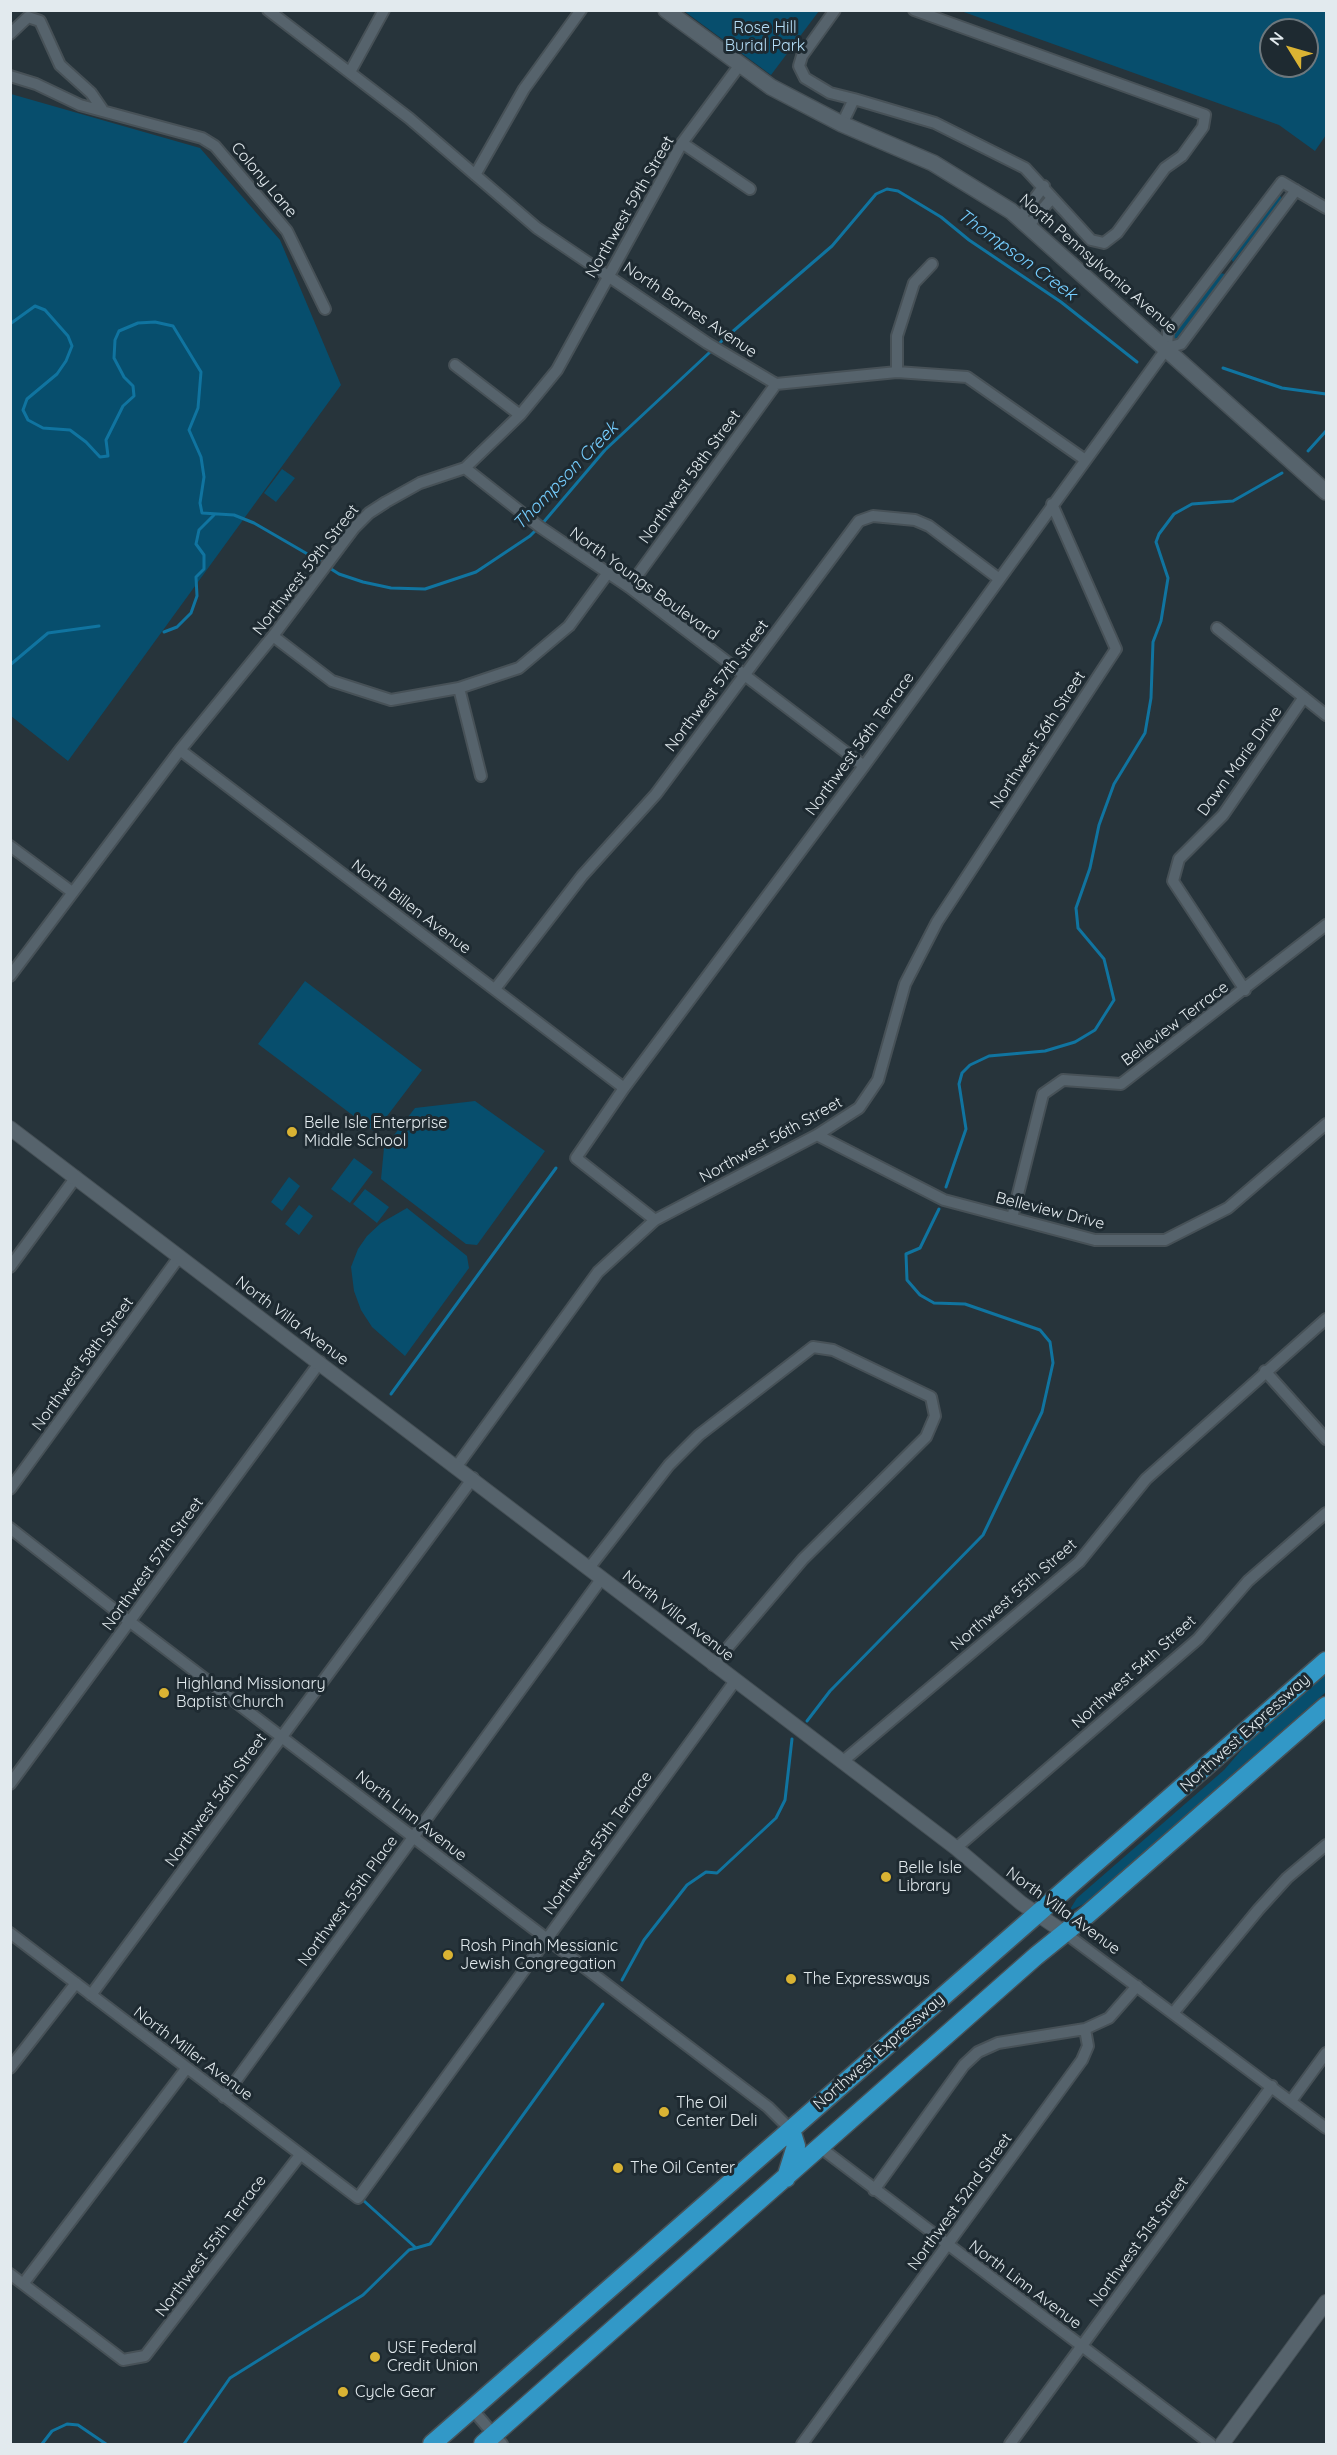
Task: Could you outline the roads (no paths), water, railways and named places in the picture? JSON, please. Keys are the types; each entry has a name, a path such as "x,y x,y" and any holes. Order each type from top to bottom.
{"highway":[{"name":"Northwest Expressway","path":"432,2445 1326,1661"},
{"name":"Northwest Expressway","path":"493,2442 821,2148 1326,1706"},
{"path":"786,2180 796,2146 791,2130"}],"main road":[{"name":"North Pennsylvania Avenue","path":"666,10 739,66 795,101 933,163 984,192 1024,221 1326,492"}],"street":[{"name":"North Barnes Avenue","path":"268,10 350,72 537,228 707,343 776,384"},
{"path":"350,72 384,10"},
{"path":"475,175 524,89 581,10"},
{"path":"835,10 802,56 799,66 805,78 830,93 935,123 1025,168 1044,186 1052,198 1091,240 1104,243 1117,233 1165,168 1182,156 1203,127 1205,115 914,10"},
{"path":"10,34 28,17 40,21 60,65 91,93 102,109"},
{"name":"Northwest 59th Street","path":"10,976 180,750 273,636 354,528 369,513 420,483 465,468 520,415 557,370 682,143 739,66"},
{"name":"Colony Lane","path":"10,76 36,84 80,105 102,109 202,138 215,146 287,231 325,309"},
{"path":"842,124 854,99"},
{"path":"682,143 750,189"},
{"name":"Northwest 56th Terrace","path":"655,1220 576,1158 624,1088 864,766 1084,459 1167,348 1168,332 1282,182 1296,190 1181,344 1167,348"},
{"path":"1024,221 1044,186"},
{"path":"1296,190 1326,208"},
{"path":"1024,221 1052,198"},
{"path":"1220,263 1233,273"},
{"path":"897,372 897,336 914,283 932,264"},
{"path":"455,365 520,415"},
{"path":"776,384 897,372 967,377 1084,459"},
{"name":"Northwest 58th Street","path":"629,587 776,384"},
{"name":"North Youngs Boulevard","path":"465,468 549,533 629,587 744,677 864,766"},
{"name":"Northwest 56th Street","path":"457,1466 598,1272 655,1220 817,1135 859,1108 878,1080 905,984 937,922 1116,649 1052,504"},
{"name":"Northwest 57th Street","path":"495,989 582,876 656,794 859,521 873,516 915,520 929,526 998,578"},
{"path":"273,636 332,681 391,700 459,688 519,668 569,626 607,574"},
{"path":"1217,628 1326,715"},
{"path":"459,688 481,776"},
{"name":"Dawn Marie Drive","path":"1245,990 1173,881 1179,859 1223,815 1304,697"},
{"name":"North Billen Avenue","path":"180,750 624,1088"},
{"path":"10,846 72,892"},
{"name":"Belleview Terrace","path":"1012,1218 1043,1094 1063,1080 1121,1084 1326,925"},
{"name":"Belleview Drive","path":"817,1135 944,1200 1095,1240 1165,1240 1228,1208 1326,1124"},
{"name":"North Villa Avenue","path":"10,1128 473,1478 713,1665 957,1848 1005,1891 1174,2012 1326,2128"},
{"path":"10,1267 76,1177"},
{"name":"Northwest 58th Street","path":"10,1489 179,1257"},
{"name":"Northwest 55th Street","path":"842,1762 1079,1562 1146,1479 1326,1319"},
{"path":"589,1568 669,1465 699,1435 813,1347 833,1350 931,1397 935,1416 926,1437 803,1559 713,1665"},
{"name":"Northwest 57th Street","path":"10,1784 320,1362"},
{"path":"1265,1371 1326,1438"},
{"name":"Northwest 56th Street","path":"92,1995 473,1478"},
{"name":"Northwest 54th Street","path":"957,1848 1198,1639 1248,1581 1326,1513"},
{"name":"North Linn Avenue","path":"10,1528 546,1940 768,2107 791,2130"},
{"name":"Northwest 55th Place","path":"224,2097 602,1578"},
{"name":"Northwest 55th Terrace","path":"358,2198 735,1681"},
{"path":"1174,2012 1287,1878 1326,1845"},
{"name":"North Miller Avenue","path":"10,1933 358,2198"},
{"path":"10,2068 76,1983"},
{"path":"874,2190 971,2058 998,2043 1085,2029 1109,2018 1137,1986"},
{"name":"Northwest 52nd Street","path":"802,2445 1082,2060 1088,2046 1085,2029"},
{"path":"1291,2101 1326,2053"},
{"path":"10,2274 23,2284 186,2069"},
{"name":"Northwest 51st Street","path":"1010,2445 1272,2086"},
{"name":"North Linn Avenue","path":"821,2148 1211,2445"},
{"name":"Northwest 55th Terrace","path":"23,2284 123,2360 145,2356 300,2155"},
{"path":"1222,2445 1326,2302"},
{"path":"472,2409 493,2442"}],"waterway":[{"name":"Thompson Creek","path":"542,524 605,450 724,339 832,246 876,194 887,189 898,191 941,217 969,240 1061,302 1137,362"},
{"name":"Thompson Creek","path":"10,324 35,306 45,310 68,336 72,346 66,361 57,374 27,399 23,410 28,420 43,428 70,430 100,457 108,456 106,440 123,406 134,396 133,386 124,377 114,358 115,340 119,331 138,323 155,322 173,326 201,372 198,408 189,430 201,457 204,477 200,503 202,513 234,515 254,523 323,563"},
{"name":"Thompson Creek","path":"1223,368 1282,388 1326,394"},
{"path":"1308,451 1326,431"},
{"path":"946,1187 966,1129 959,1084 962,1073 970,1065 989,1056 1045,1051 1075,1042 1095,1030 1114,1000 1104,959 1078,928 1076,908 1090,868 1099,825 1114,784 1145,733 1151,698 1153,642 1161,621 1168,578 1156,542 1159,534 1174,514 1192,504 1233,501 1282,473"},
{"path":"164,632 177,627 191,613 197,596 196,577 204,569 204,555 196,544 199,530 214,515"},
{"name":"Thompson Creek","path":"328,567 339,574 363,582 391,588 425,589 476,572 537,529"},
{"path":"10,665 48,633 99,626"},
{"path":"391,1394 556,1168"},
{"path":"807,1721 830,1691 983,1535 1042,1412 1053,1363 1050,1342 1040,1330 965,1304 934,1303 920,1295 907,1280 906,1254 920,1248 939,1209"},
{"path":"622,1980 644,1940 687,1885 706,1872 717,1873 776,1818 785,1800 792,1739"},
{"path":"184,2444 230,2378 363,2295 409,2250 430,2244 603,2004"},
{"path":"364,2201 416,2248"},
{"path":"42,2444 52,2431 67,2424 78,2425 106,2444"}],"place":[{"name":"Belle Isle Enterprise Middle School","path":"292,1132"},
{"name":"Highland Missionary Baptist Church","path":"164,1693"},
{"name":"Belle Isle Library","path":"886,1877"},
{"name":"Rosh Pinah Messianic Jewish Congregation","path":"448,1955"},
{"name":"The Expressways","path":"791,1979"},
{"name":"The Oil Center Deli","path":"664,2112"},
{"name":"The Oil Center","path":"618,2168"},
{"name":"USE Federal Credit Union","path":"375,2357"},
{"name":"Cycle Gear","path":"343,2392"}],"park label":[{"name":"Rose Hill Burial Park","path":"765,37"}]}
